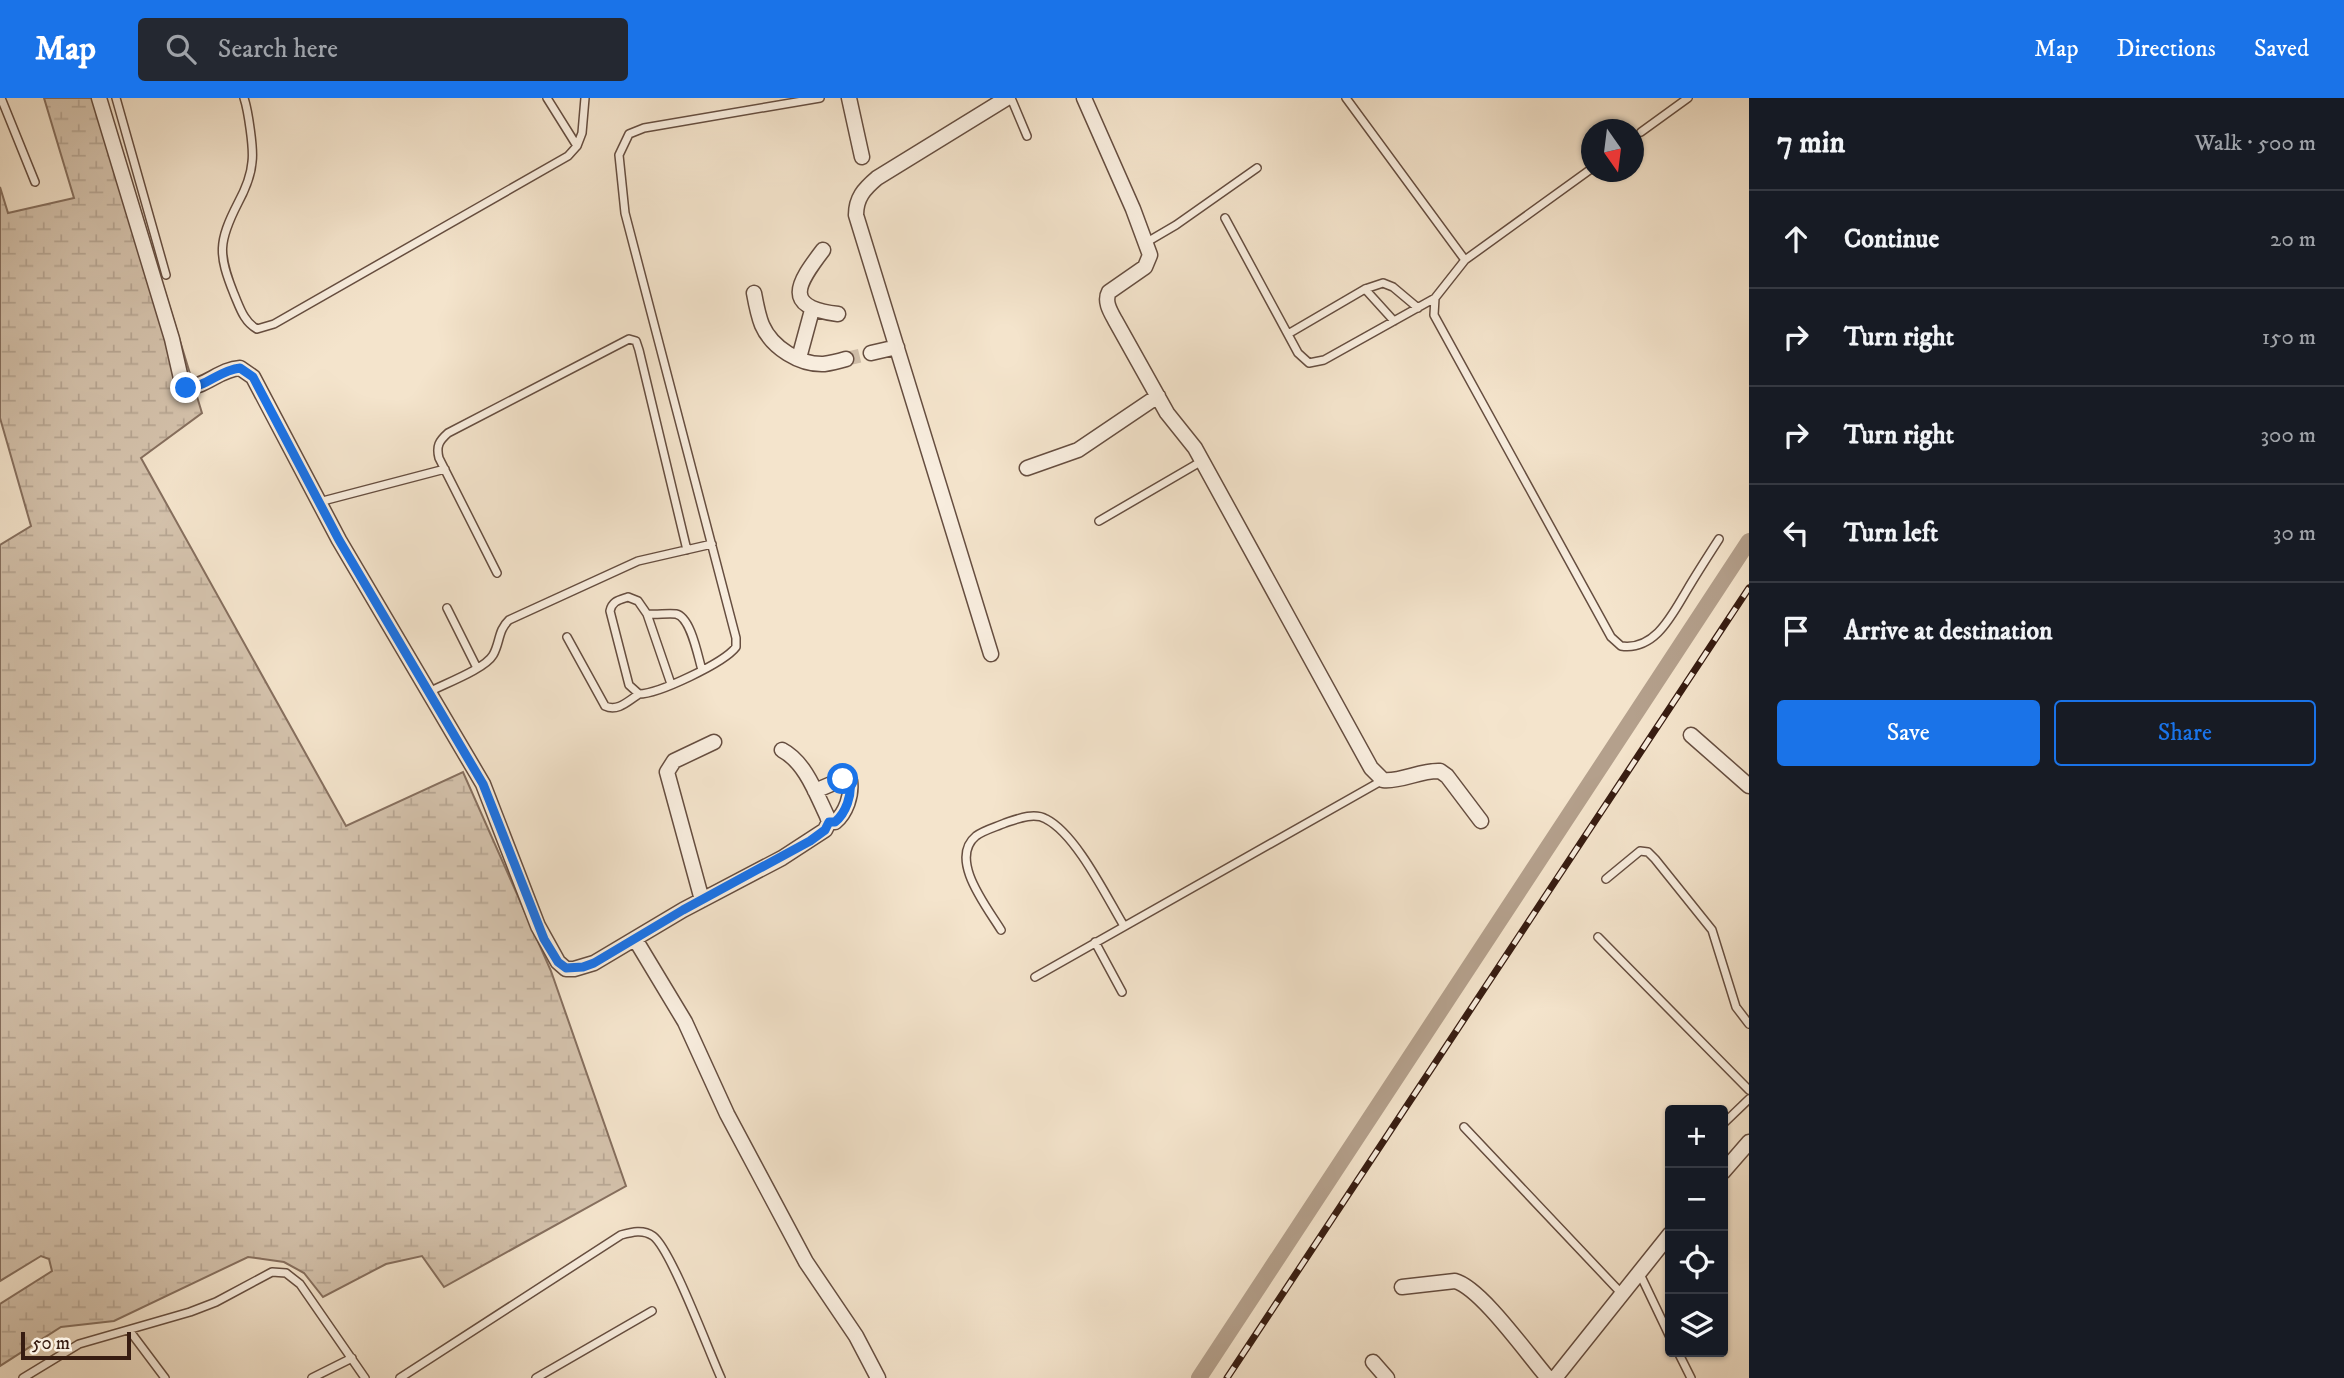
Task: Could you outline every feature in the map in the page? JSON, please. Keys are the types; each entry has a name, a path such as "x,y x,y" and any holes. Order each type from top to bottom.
{"street":[{"path":"99,98 172,339 182,383 186,388 194,388 231,368 240,368 247,371 260,388 318,502 483,784 538,926 558,962 566,968 583,967 810,841 825,830 829,822"},
{"path":"849,98 862,157"},
{"path":"991,654 856,215 856,204 862,192 877,178 1009,98"},
{"path":"1084,98 1147,242 1150,255 1145,267 1114,288 1107,296 1110,310 1157,396 1195,448 1371,768 1382,780 1393,781 1440,771 1447,776 1480,821"},
{"path":"823,250 801,282 802,300 812,310 838,314"},
{"path":"754,293 763,326 771,341 799,358 825,364 846,359"},
{"path":"799,358 812,310"},
{"path":"871,353 897,347"},
{"path":"1027,468 1078,450 1157,396"},
{"path":"1691,736 1749,786"},
{"path":"702,900 667,772 674,761 714,742"},
{"path":"782,750 797,762 815,791 829,822"},
{"path":"815,791 843,779 850,781 844,813 835,822 829,822"},
{"path":"635,939 685,1023 727,1114 806,1262 856,1336 878,1378"},
{"path":"1726,1168 1749,1142"},
{"path":"1555,1378 1665,1240"},
{"path":"1402,1287 1455,1281 1462,1283 1486,1302 1548,1378"},
{"path":"1373,1363 1387,1378"}],"lane":[{"path":"1,98 35,182"},
{"path":"116,98 166,275"},
{"path":"244,98 253,162 246,188 222,238 221,250 224,268 244,317 250,325 257,328 274,324 568,156 577,146 582,133 585,98"},
{"path":"547,98 577,146"},
{"path":"567,637 605,706 614,709 639,694 656,691 722,661 736,648 736,638 625,213 619,155 629,134 643,128 820,98"},
{"path":"1009,98 1027,136"},
{"path":"1346,98 1465,260"},
{"path":"1644,130 1688,98"},
{"path":"1147,242 1257,168"},
{"path":"1225,218 1304,360 1315,363 1435,298 1465,260 1581,176"},
{"path":"1289,334 1365,289 1382,282 1388,283 1418,308"},
{"path":"1365,289 1394,321"},
{"path":"1435,298 1434,315 1611,637 1620,646 1638,645 1649,640 1670,622 1719,539"},
{"path":"497,573 445,469 437,449 440,441 448,433 629,340 636,341 687,550"},
{"path":"1099,521 1202,461"},
{"path":"318,502 445,469"},
{"path":"428,692 490,659 502,627 509,620 638,561 712,544"},
{"path":"639,694 629,685 610,611 616,601 628,597 638,601 648,614 671,684"},
{"path":"447,608 477,668"},
{"path":"648,614 677,614 683,617 690,630 702,670"},
{"path":"1035,976 1382,780"},
{"path":"1001,930 967,871 965,855 968,844 978,834 1022,817 1044,817 1070,838 1124,926"},
{"path":"1606,879 1640,851 1647,852 1655,859 1712,930 1736,1007 1749,1024"},
{"path":"1598,937 1749,1093 1728,1118"},
{"path":"1095,942 1122,992"},
{"path":"1464,1127 1622,1294"},
{"path":"400,1378 621,1235 638,1231 653,1236 668,1257 720,1378"},
{"path":"1639,1271 1665,1326"},
{"path":"23,1378 79,1344 190,1312 216,1302 266,1274 280,1272 300,1284 365,1378"},
{"path":"536,1378 652,1311"},
{"path":"129,1330 165,1378"},
{"path":"1680,1357 1691,1378"},
{"path":"312,1378 352,1358"}],"green space":[{"path":"44,98 106,98 202,413 141,458 346,826 463,772 551,971 626,1186 444,1287 422,1256 386,1264 323,1297 304,1273 284,1262 248,1257 114,1321 61,1327 0,1366 0,1304 52,1271 49,1259 41,1256 0,1281 0,545 31,526 0,418 0,187 8,213 74,198"}],"waterway":[{"path":"1199,1378 1749,541"}],"tunnel":[{"path":"846,359 871,353"}],"railway":[{"path":"1227,1378 1749,588"}],"route":[{"path":"186,388 204,384 231,368 240,368 253,377 339,540 483,784 544,939 551,953 566,968 574,969 594,963 683,910 810,841 825,830 829,822 835,822 844,813 851,786 850,781 843,779"}]}
